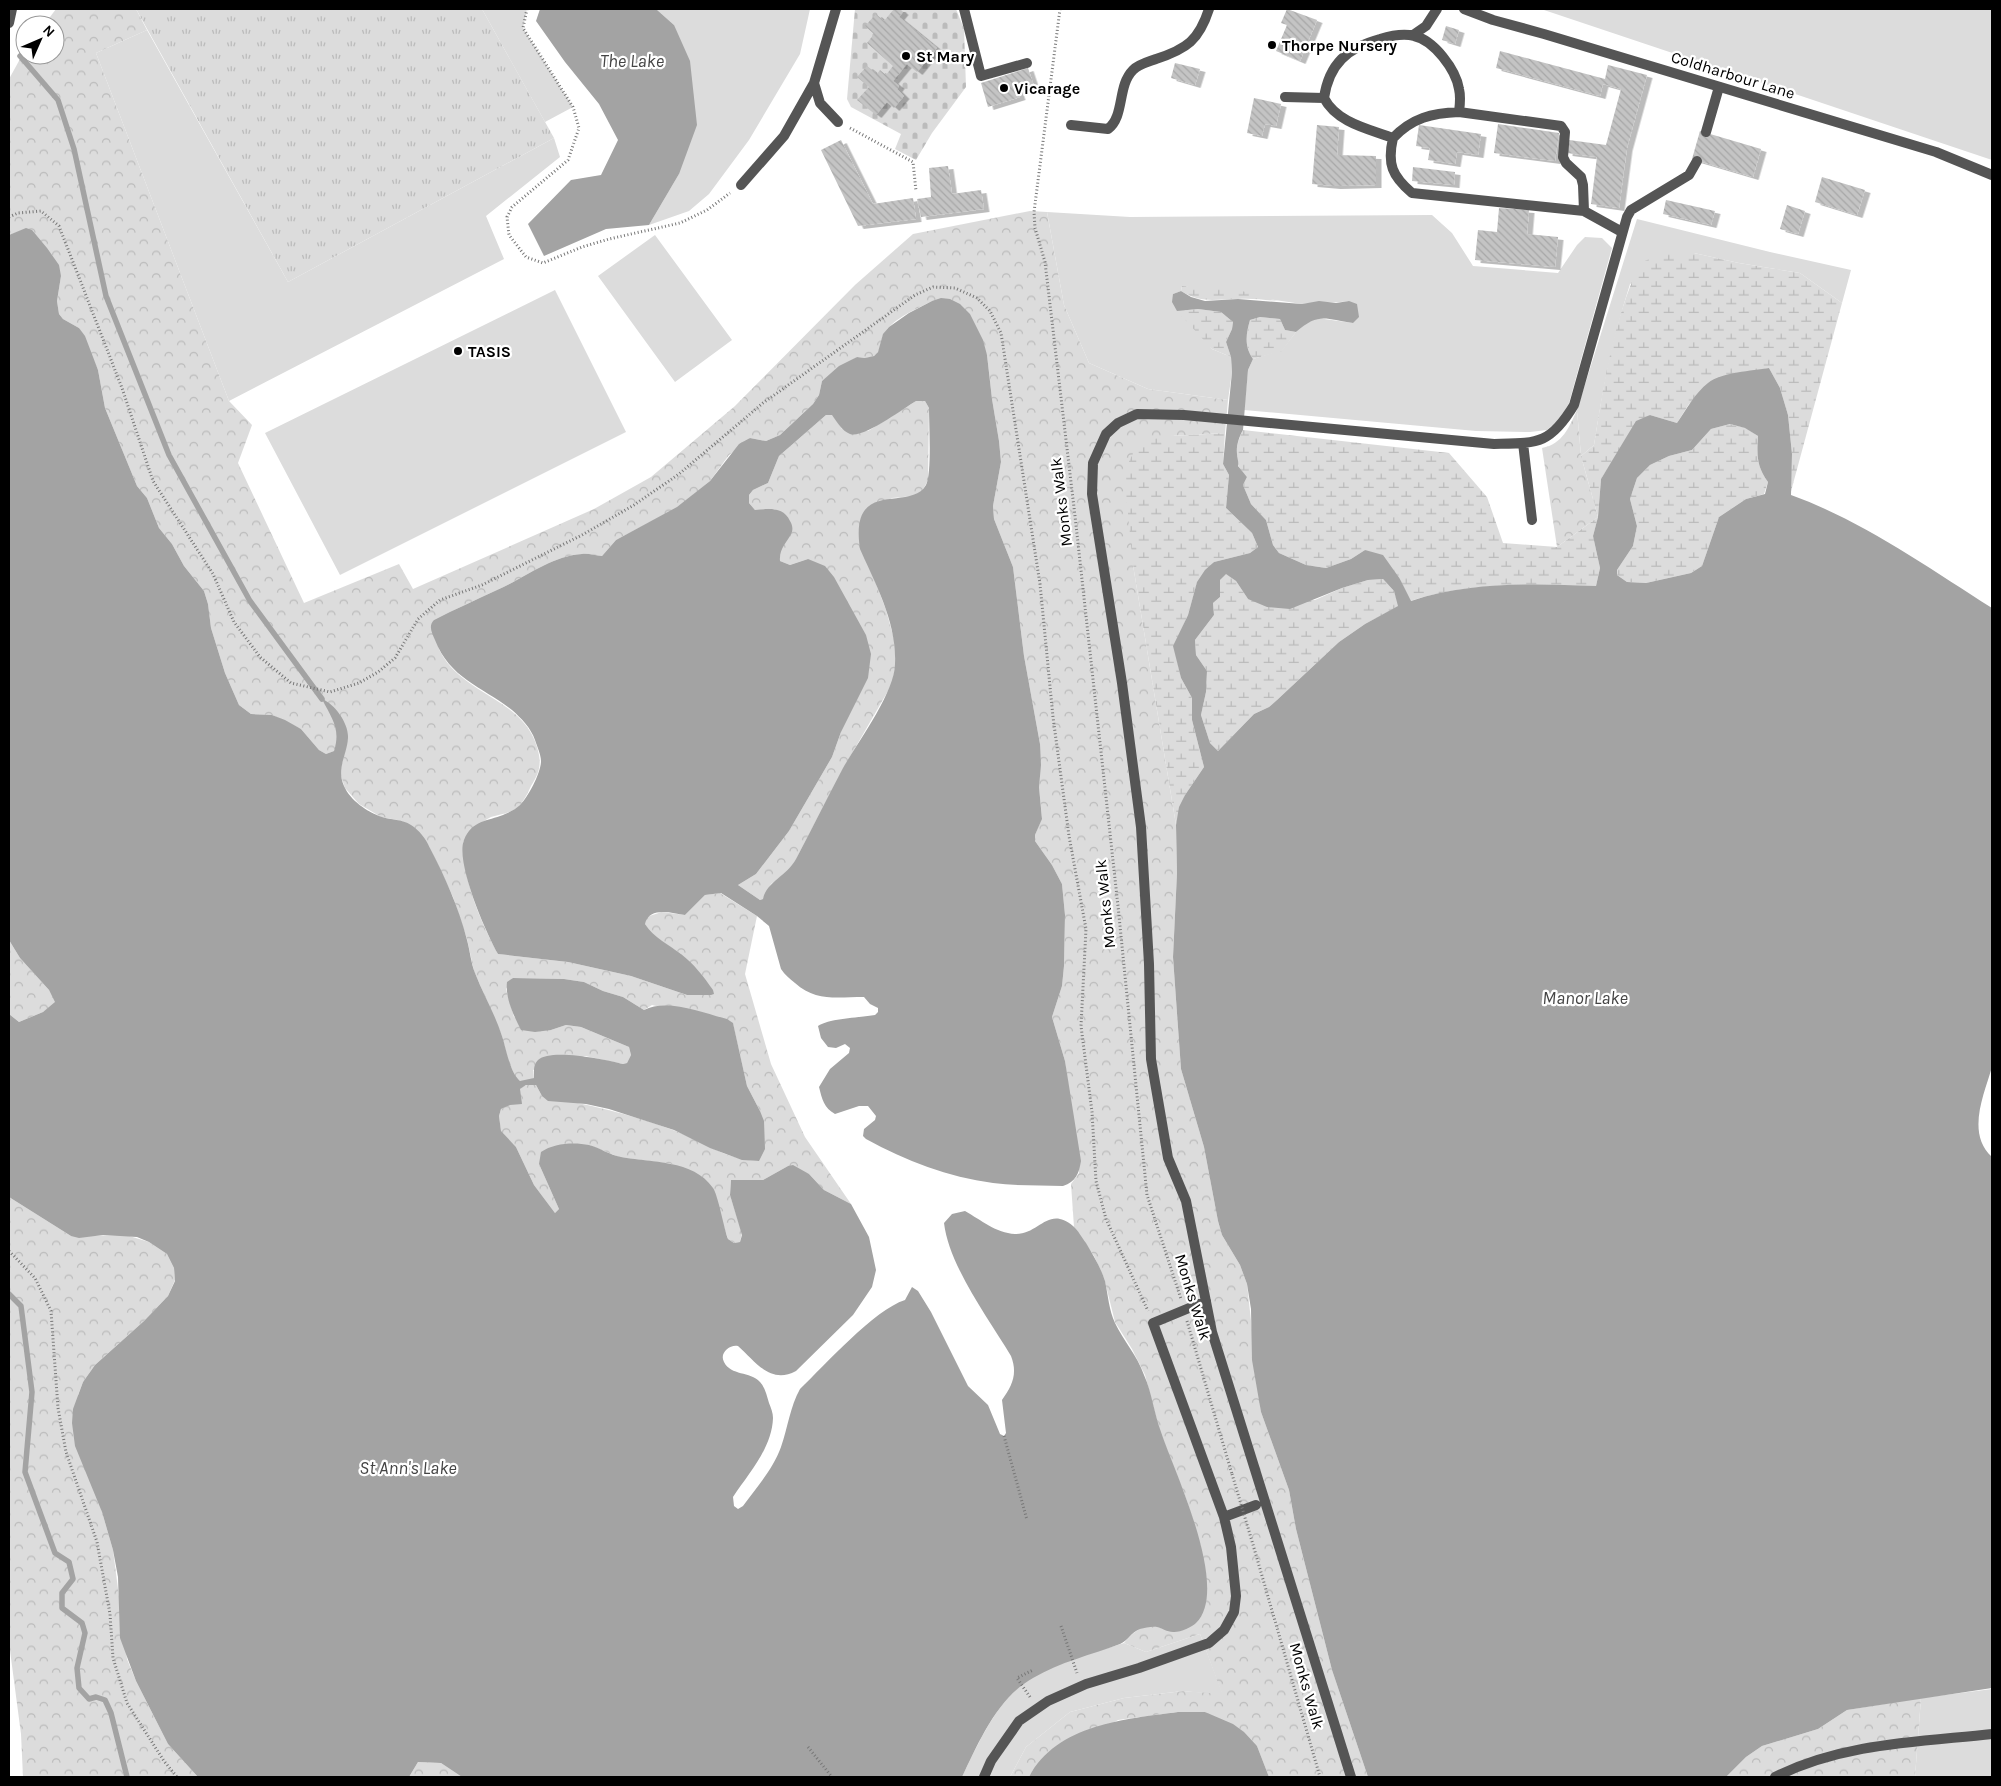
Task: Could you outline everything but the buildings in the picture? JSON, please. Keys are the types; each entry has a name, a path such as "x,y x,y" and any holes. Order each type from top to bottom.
{"street":[{"path":"9,23 12,9"},
{"path":"741,184 784,136 814,83 836,9"},
{"path":"964,9 982,76 1027,62"},
{"path":"1071,125 1108,129 1114,124 1125,82 1132,71 1141,64 1174,53 1190,44 1201,27 1209,9"},
{"path":"1413,35 1426,26 1437,9"},
{"name":"Coldharbour Lane","path":"1464,9 1493,20 1936,152 1992,175"},
{"path":"1393,138 1340,117 1329,107 1324,98 1326,83 1337,63 1348,52 1365,43 1383,38 1413,35 1423,39 1448,64 1459,87 1461,100 1459,112"},
{"path":"814,83 820,103 838,122"},
{"path":"1706,132 1719,87"},
{"path":"1285,97 1324,98"},
{"path":"1584,211 1581,177 1566,163 1563,157 1565,132 1561,126 1459,112 1437,113 1419,118 1403,127 1393,138 1390,151 1392,165 1398,181 1412,193 1584,211 1622,232"},
{"path":"1351,1777 1212,1332 1186,1201 1168,1158 1151,1059 1149,964 1141,827 1122,683 1092,494 1093,463 1106,434 1118,423 1137,414 1184,414 1494,444 1538,441 1552,434 1565,420 1574,405 1627,217 1631,210 1689,175 1697,161"},
{"path":"1523,443 1532,520"},
{"path":"984,1777 991,1761 1018,1722 1037,1708 1081,1686 1209,1643 1224,1630 1234,1612 1236,1596 1231,1547 1224,1517 1153,1323 1206,1301"},
{"path":"1224,1517 1256,1504"},
{"path":"1775,1777 1800,1765 1860,1748 1992,1734"}],"path":[{"path":"527,9 522,28 573,107 579,128 568,160 512,206 507,217 509,235 526,257 543,264 582,247 680,223 707,210 741,184"},
{"name":"Monks Walk","path":"1060,9 1034,212 1035,228 1045,262 1074,506 1118,906 1147,1195 1184,1310 1320,1777"},
{"path":"838,122 913,162 916,191"},
{"path":"9,217 18,213 41,211 59,226 122,388 153,481 213,574 234,622 260,657 291,684 330,692 359,683 384,668 395,658 418,619 440,600 482,585 582,535 679,474 763,402 915,295 933,287 955,288 977,298 990,311 1001,333 1040,584 1069,836 1086,928 1081,1026 1092,1112 1096,1181 1106,1220 1153,1323"},
{"path":"9,1251 35,1278 52,1311 58,1408 66,1452 97,1542 110,1614 113,1658 127,1703 164,1761 177,1777"},
{"path":"1004,1436 1027,1520"},
{"path":"1061,1626 1081,1686"},
{"path":"1033,1670 1017,1678 1037,1708"},
{"path":"808,1747 832,1777"}],"green space":[{"path":"56,9 136,9 147,30 96,53 229,401 252,425 238,463 304,603 399,564 413,589 594,509 651,477 735,406 855,285 913,234 1030,211 1047,212 1064,305 1089,363 1148,389 1228,400 1225,433 1171,436 1133,565 1176,825 1177,873 1173,957 1181,1069 1204,1147 1222,1235 1240,1265 1247,1284 1261,1412 1289,1490 1296,1529 1332,1670 1368,1777 1269,1777 1257,1746 1205,1712 1178,1712 1118,1720 1033,1770 1029,1777 1010,1777 1026,1747 1070,1712 1124,1698 1183,1691 1222,1694 1200,1634 1146,1652 1124,1643 1135,1632 1148,1626 1178,1631 1201,1547 1187,1501 1160,1432 1145,1375 1115,1322 1104,1278 1094,1256 1074,1227 1071,1184 1079,1173 1065,1061 1052,1017 1062,986 1064,966 1065,915 1062,884 1052,865 1035,841 1035,835 1042,818 1039,787 1040,744 1024,656 1013,567 994,519 993,506 1001,462 987,355 932,301 893,323 884,334 879,350 875,355 869,358 857,357 822,381 819,395 813,404 780,435 766,441 750,438 729,455 710,481 677,508 616,540 602,556 584,554 549,563 434,620 439,650 451,667 464,679 507,707 519,718 530,731 539,753 540,763 538,772 521,804 510,812 487,819 463,842 469,885 485,928 498,954 568,962 631,976 687,995 681,954 651,934 645,924 646,917 662,912 685,915 705,895 720,893 757,916 745,974 771,1064 805,1137 851,1204 824,1190 809,1174 788,1166 763,1180 731,1180 730,1195 742,1233 740,1242 734,1243 728,1239 724,1227 672,1164 619,1157 589,1145 539,1164 559,1209 555,1213 534,1185 516,1147 501,1132 499,1116 501,1109 509,1103 521,1088 527,1085 536,1085 542,1096 625,1114 684,1134 725,1154 759,1161 760,1111 747,1086 733,1024 652,1005 644,1010 623,997 603,991 584,982 564,979 513,978 506,989 514,1017 551,1030 566,1025 581,1027 629,1047 631,1055 627,1063 623,1064 585,1056 533,1070 534,1078 528,1081 520,1081 516,1078 508,1060 502,1036 474,971 467,939 453,897 429,846 402,821 381,817 359,804 345,788 341,776 341,768 348,737 337,729 338,740 334,751 326,754 319,750 301,729 272,715 251,714 239,705 225,673 211,628 208,604 204,591 184,566 172,544 159,528 147,498 137,486 105,408 98,370 79,328 63,319 59,314 57,301 61,276 26,229 9,235 9,79 17,65 65,65 65,15 52,15"},
{"path":"136,9 482,9 554,138 288,282"},
{"path":"482,9 527,9 523,28 573,107 545,122"},
{"path":"656,9 810,9 800,54 749,140 709,194 689,211 649,225 679,174 674,25"},
{"path":"855,9 956,9 964,29 966,87 932,133 916,160 895,149 901,134 851,107 847,99"},
{"path":"1541,9 1992,9 1992,160"},
{"path":"147,30 288,282 554,138 560,157 486,216 504,259 229,401 96,53"},
{"path":"1047,212 1130,217 1432,215 1452,233 1473,266 1558,273 1577,245 1585,237 1602,238 1612,248 1569,403 1561,418 1547,430 1530,432 1476,431 1244,410 1248,370 1253,359 1282,350 1296,332 1305,324 1317,318 1353,323 1349,301 1302,304 1182,286 1181,291 1173,294 1212,349 1231,357 1232,372 1228,400 1148,389 1089,363 1064,305"},
{"path":"1637,219 1851,270 1842,303 1800,273 1694,253 1630,284 1609,364 1594,445 1581,456 1577,410"},
{"path":"655,235 732,340 675,382 598,276"},
{"path":"1674,252 1694,253 1800,273 1842,303 1790,495 1792,454 1788,415 1780,388 1769,368 1751,372 1689,404 1677,423 1650,415 1615,457 1601,479 1598,517 1581,456 1594,445 1616,330 1640,263 1661,254"},
{"path":"1182,286 1238,290 1278,301 1202,299 1181,291"},
{"path":"555,290 626,432 340,575 265,433"},
{"path":"1198,309 1221,312 1233,322 1226,342 1231,357 1212,349 1177,311"},
{"path":"1260,317 1280,319 1285,330 1296,332 1282,351 1253,359 1247,345 1248,330 1250,320"},
{"path":"916,401 925,401 929,408 928,480 921,492 914,496 892,498 863,513 859,538 886,610 894,639 896,665 892,684 843,769 791,869 771,884 763,899 760,900 738,885 756,874 789,831 832,757 841,732 808,559 790,565 780,561 779,552 792,531 775,509 755,510 749,503 749,495 753,490 768,483 779,456 826,415 832,414 842,429 868,431"},
{"path":"1577,410 1581,456 1598,517 1557,547 1542,448 1560,439"},
{"path":"1730,424 1746,428 1758,436 1759,465 1768,482 1764,494 1746,499 1719,517 1702,566 1691,573 1646,583 1627,582 1617,575 1617,570 1633,546 1637,526 1630,499 1637,478 1650,465 1669,456 1692,450 1711,429"},
{"path":"1243,430 1449,453 1487,497 1503,543 1557,547 1598,517 1593,536 1600,568 1596,586 1525,585 1479,587 1456,590 1410,601 1400,579 1365,550 1351,559 1326,568 1306,565 1279,553 1273,545 1266,520 1251,504 1243,485 1247,477 1237,463 1236,458 1239,438"},
{"path":"1225,433 1223,464 1229,475 1226,508 1252,533 1258,547 1250,553 1214,562 1197,583 1188,615 1174,646 1181,678 1192,698 1192,720 1204,767 1185,795 1176,825 1133,565 1124,472 1139,441 1171,436"},
{"path":"1226,573 1236,581 1248,599 1315,600 1342,588 1368,580 1383,579 1394,591 1399,606 1365,624 1339,642 1269,707 1254,714 1218,751 1210,743 1201,715 1206,692 1207,671 1196,655 1195,640 1214,615 1213,603 1220,597 1220,580"},
{"path":"9,940 20,958 49,990 56,1003 43,1012 19,1022 9,1014"},
{"path":"9,1197 71,1236 126,1235 149,1242 167,1254 174,1268 175,1280 168,1296 144,1321 95,1365 83,1382 78,1395 102,1512 113,1550 127,1659 168,1744 198,1777 23,1777 21,1734 9,1643"},
{"path":"1200,1634 1223,1695 1183,1691 1124,1698 1070,1712 1026,1747 1010,1777 962,1777 982,1736 999,1710 1019,1687 1031,1678 1065,1662 1124,1643 1146,1652"},
{"path":"1992,1689 1992,1777 1915,1777 1921,1698"},
{"path":"1921,1698 1915,1777 1726,1777 1746,1757 1762,1746 1818,1729 1847,1710"},
{"path":"418,1762 441,1763 462,1777 409,1777"}],"water":[{"name":"The Lake","path":"540,9 656,9 674,25 690,61 697,125 679,174 649,225 606,229 544,256 528,224 571,180 601,175 618,140 599,104 565,62 536,21"},
{"name":"St Ann's Lake","path":"26,228 32,230 59,265 61,276 57,301 59,314 63,319 79,328 85,336 98,370 105,408 137,486 147,498 159,528 172,544 184,566 204,591 208,604 211,628 225,673 239,705 251,714 272,715 301,729 319,750 326,754 334,751 336,730 322,699 332,705 340,715 348,733 341,768 344,786 350,796 365,809 382,817 408,823 417,829 426,841 456,904 478,981 499,1028 511,1066 520,1081 534,1078 535,1064 538,1060 545,1057 554,1055 579,1056 623,1064 627,1063 631,1055 629,1047 581,1027 566,1025 551,1030 535,1032 521,1030 507,994 507,982 513,978 564,979 584,982 603,991 623,997 644,1010 653,1007 674,1006 696,1010 727,1019 733,1023 747,1086 764,1121 765,1149 759,1161 742,1160 710,1148 674,1130 609,1109 586,1104 548,1101 542,1096 536,1085 526,1085 520,1089 522,1104 510,1105 501,1109 499,1116 501,1131 516,1147 534,1185 555,1213 559,1209 539,1164 541,1152 558,1145 571,1144 589,1145 617,1156 671,1164 694,1172 705,1179 713,1188 728,1239 734,1243 740,1242 742,1235 730,1195 731,1180 763,1180 793,1165 809,1174 824,1190 851,1204 869,1237 876,1270 872,1287 853,1315 796,1371 787,1375 778,1375 764,1369 738,1346 732,1346 724,1352 723,1359 727,1366 736,1372 751,1376 762,1384 773,1416 769,1440 759,1460 733,1497 734,1506 738,1509 743,1506 774,1463 781,1447 791,1410 800,1389 836,1352 865,1326 879,1315 905,1300 912,1287 918,1291 931,1312 968,1386 988,1405 1000,1434 1004,1436 1006,1433 1002,1400 1013,1380 1013,1362 971,1292 953,1257 944,1223 952,1214 965,1211 995,1229 1015,1234 1031,1230 1050,1220 1064,1220 1078,1232 1101,1271 1113,1318 1138,1361 1147,1382 1161,1432 1187,1501 1204,1558 1207,1584 1205,1607 1196,1623 1176,1632 1155,1627 1140,1629 1120,1644 1065,1663 1033,1678 1009,1697 999,1709 982,1736 962,1777 462,1777 441,1763 418,1762 409,1777 198,1777 168,1744 136,1681 120,1638 118,1577 113,1550 102,1512 75,1446 72,1423 73,1409 83,1382 95,1365 144,1321 168,1296 175,1281 174,1268 167,1254 149,1242 137,1237 103,1235 79,1238 71,1236 9,1197 9,1014 19,1022 43,1012 55,1002 49,990 20,958 9,940 9,235"},
{"name":"Manor Lake","path":"1181,291 1191,297 1205,301 1238,299 1302,304 1319,301 1336,303 1349,301 1357,304 1359,317 1353,323 1323,318 1311,322 1296,332 1285,330 1280,319 1260,317 1250,320 1248,330 1247,345 1253,359 1248,370 1243,430 1237,448 1238,466 1247,477 1243,485 1251,504 1266,520 1273,545 1279,553 1306,565 1326,568 1351,559 1365,550 1383,555 1400,579 1411,601 1457,590 1502,585 1596,586 1600,568 1593,536 1598,517 1601,479 1636,421 1650,415 1677,423 1699,392 1714,379 1729,374 1769,368 1780,388 1788,415 1792,454 1791,495 1869,531 1992,608 1992,1067 1982,1101 1978,1125 1984,1147 1992,1157 1992,1688 1847,1710 1818,1729 1762,1746 1746,1757 1726,1777 1368,1777 1332,1670 1296,1529 1289,1490 1261,1412 1252,1360 1251,1309 1247,1284 1240,1265 1222,1235 1204,1147 1181,1069 1173,957 1177,873 1176,825 1179,807 1204,767 1192,720 1192,698 1181,678 1173,646 1188,615 1197,582 1205,570 1214,562 1250,553 1258,547 1252,533 1226,508 1229,475 1223,464 1232,372 1231,357 1226,342 1233,322 1221,312 1198,309 1177,311 1172,302 1173,294","holes":["1730,424 1745,428 1758,436 1759,465 1768,482 1765,494 1746,499 1719,517 1702,566 1691,573 1646,583 1627,582 1617,575 1617,570 1633,546 1637,526 1630,499 1637,478 1650,465 1669,456 1692,450 1711,429","1226,574 1236,581 1248,599 1267,607 1290,609 1342,588 1368,580 1383,579 1394,591 1398,606 1365,624 1339,642 1269,707 1254,714 1218,751 1210,743 1201,715 1206,692 1207,671 1196,655 1195,640 1214,615 1213,603 1220,597 1220,580"]},
{"path":"941,298 950,299 960,304 970,314 983,340 987,355 1001,462 993,506 994,519 1013,567 1024,656 1040,744 1039,787 1042,819 1035,835 1035,841 1052,865 1062,884 1065,915 1062,986 1052,1017 1065,1061 1081,1161 1076,1176 1071,1182 1063,1186 993,1183 960,1177 928,1167 896,1154 863,1136 864,1129 875,1120 876,1116 868,1106 859,1106 835,1114 831,1112 824,1103 819,1087 830,1069 849,1053 850,1048 845,1044 836,1048 828,1047 821,1038 818,1026 837,1020 875,1015 878,1012 878,1008 870,1004 864,997 836,998 819,996 803,989 781,969 769,926 721,893 705,895 685,915 668,912 656,913 647,918 645,924 657,937 690,962 706,980 714,994 687,995 631,976 568,962 498,954 473,897 464,864 462,850 467,833 476,825 505,814 520,805 536,778 541,759 533,736 519,716 468,681 449,664 441,653 432,632 431,625 434,620 549,563 584,554 602,556 616,540 677,507 710,481 739,444 750,438 766,441 780,435 813,404 819,395 822,381 839,366 857,357 874,356 878,352 883,334 889,327 909,313","holes":["916,401 925,401 929,408 930,436 930,460 926,485 918,493 907,497 883,500 872,504 863,512 859,526 860,549 879,590 893,634 895,664 889,688 883,702 843,768 796,859 788,870 773,883 763,899 760,900 738,885 756,874 789,831 832,757 841,732 868,678 871,654 866,635 834,577 825,566 808,559 790,565 780,561 782,549 792,532 791,523 787,516 779,511 770,509 755,510 749,503 749,495 753,490 768,483 779,456 826,415 832,415 847,433 856,434 873,428"]},
{"path":"1178,1712 1205,1712 1233,1724 1244,1732 1257,1746 1269,1777 1029,1777 1041,1759 1057,1745 1075,1735 1094,1727 1115,1722"}],"waterway":[{"path":"28,65 58,100 74,149 106,296 169,455 250,601 322,699"},
{"path":"9,1294 21,1306 32,1392 25,1472 55,1553 69,1562 73,1579 62,1593 62,1608 82,1623 85,1633 77,1668 79,1688 89,1699 96,1697 105,1700 111,1713 127,1777"}],"place":[{"name":"Thorpe Nursery","path":"1272,45"},
{"name":"St Mary","path":"906,56"},
{"name":"Vicarage","path":"1004,88"},
{"name":"TASIS","path":"458,351"}]}
